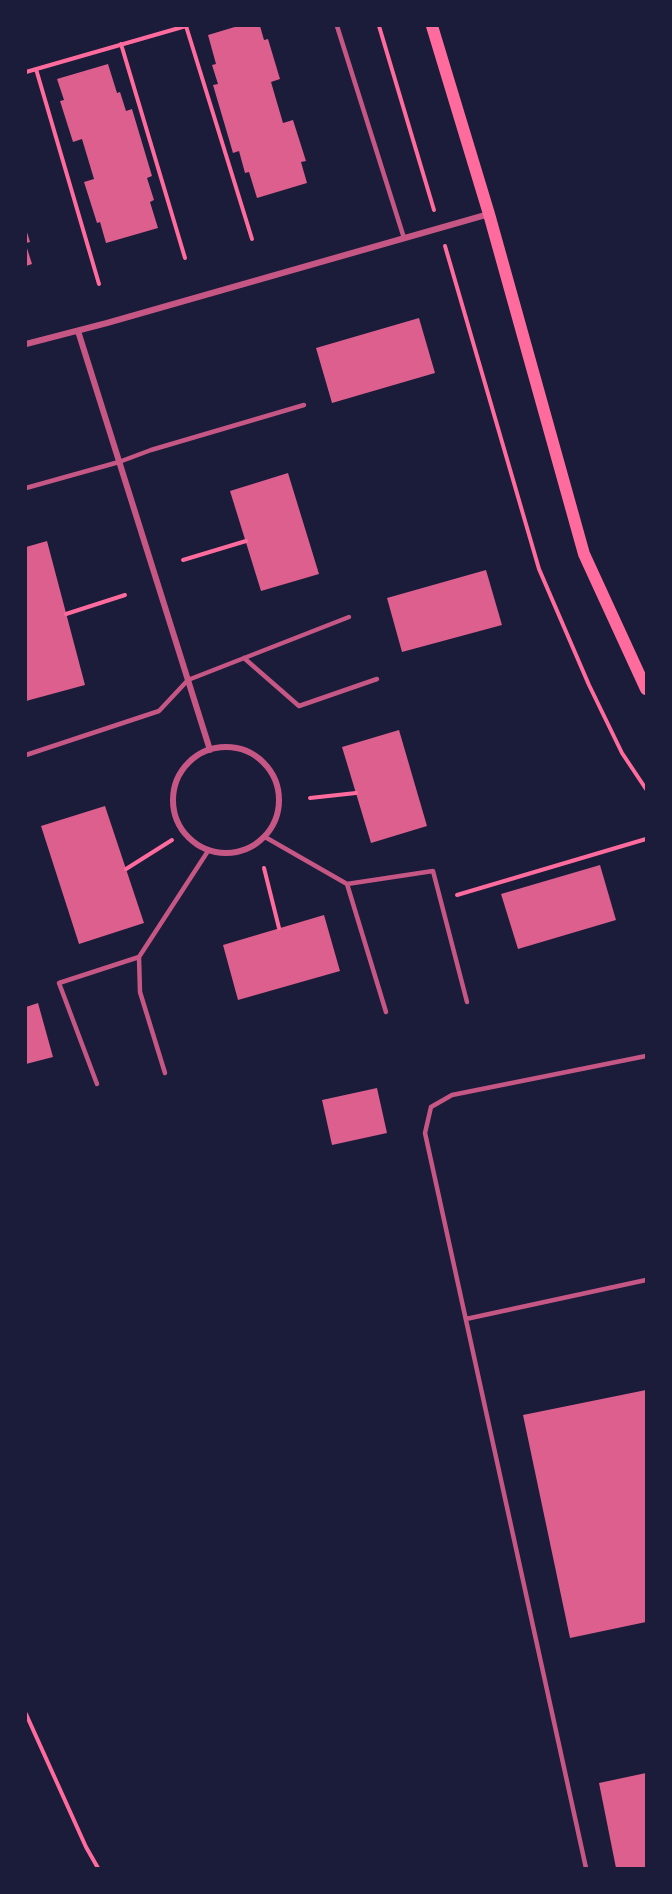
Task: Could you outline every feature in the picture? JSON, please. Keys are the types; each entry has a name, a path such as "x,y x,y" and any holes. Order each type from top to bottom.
{"main road":[{"path":"432,26 489,214 584,554 646,689"}],"street":[{"path":"26,344 489,214"},
{"path":"78,331 210,750"},
{"path":"224,747 242,750 258,758 276,781 279,800 275,821 265,837 245,850 227,854 208,851 189,839 176,820 172,802 175,783 181,771 194,758 210,750 224,747"}],"lane":[{"path":"337,26 404,238"},
{"path":"26,488 304,405"},
{"path":"26,755 159,711 188,680 349,616"},
{"path":"244,658 299,706 377,679"},
{"path":"265,837 347,884 433,871 467,1002"},
{"path":"165,1072 140,992 139,957 208,851"},
{"path":"347,884 386,1012"},
{"path":"97,1084 59,983 139,957"},
{"path":"586,1869 425,1133 430,1107 452,1095 646,1056"},
{"path":"466,1319 646,1280"}],"path":[{"path":"26,72 187,26 252,239"},
{"path":"379,26 432,202"},
{"path":"121,44 185,258"},
{"path":"36,69 99,284"},
{"path":"445,249 539,569 589,685 622,753 646,789"},
{"path":"183,560 246,541"},
{"path":"66,614 125,595"},
{"path":"310,798 356,793"},
{"path":"474,890 646,839"},
{"path":"126,869 172,840"},
{"path":"264,868 279,928"},
{"path":"26,1714 98,1869"}],"building":[{"path":"238,26 260,26 264,40 268,39 280,79 271,82 283,123 293,120 306,161 301,162 307,183 257,198 249,172 245,173 239,151 233,153 213,85 218,84 212,65 216,64 208,35"},
{"path":"108,64 117,93 120,92 126,111 132,109 152,176 147,178 154,200 150,202 158,228 106,243 84,182 94,179 82,139 73,142 60,101 64,100 57,79"},
{"path":"26,229 30,242 26,243"},
{"path":"26,245 32,264 26,266"},
{"path":"419,318 435,373 332,403 316,348"},
{"path":"288,473 319,574 261,591 230,491"},
{"path":"47,541 85,685 26,701 26,547"},
{"path":"486,570 502,625 402,652 387,598"},
{"path":"399,730 427,826 371,843 342,747"},
{"path":"105,806 144,923 79,944 41,826"},
{"path":"600,865 616,920 518,949 501,894"},
{"path":"324,915 340,971 238,1000 223,945"},
{"path":"38,1003 53,1057 26,1064 26,1007"},
{"path":"377,1088 387,1133 332,1145 322,1100"},
{"path":"646,1390 646,1622 570,1638 523,1415"},
{"path":"646,1773 646,1868 616,1868 599,1783"}]}
